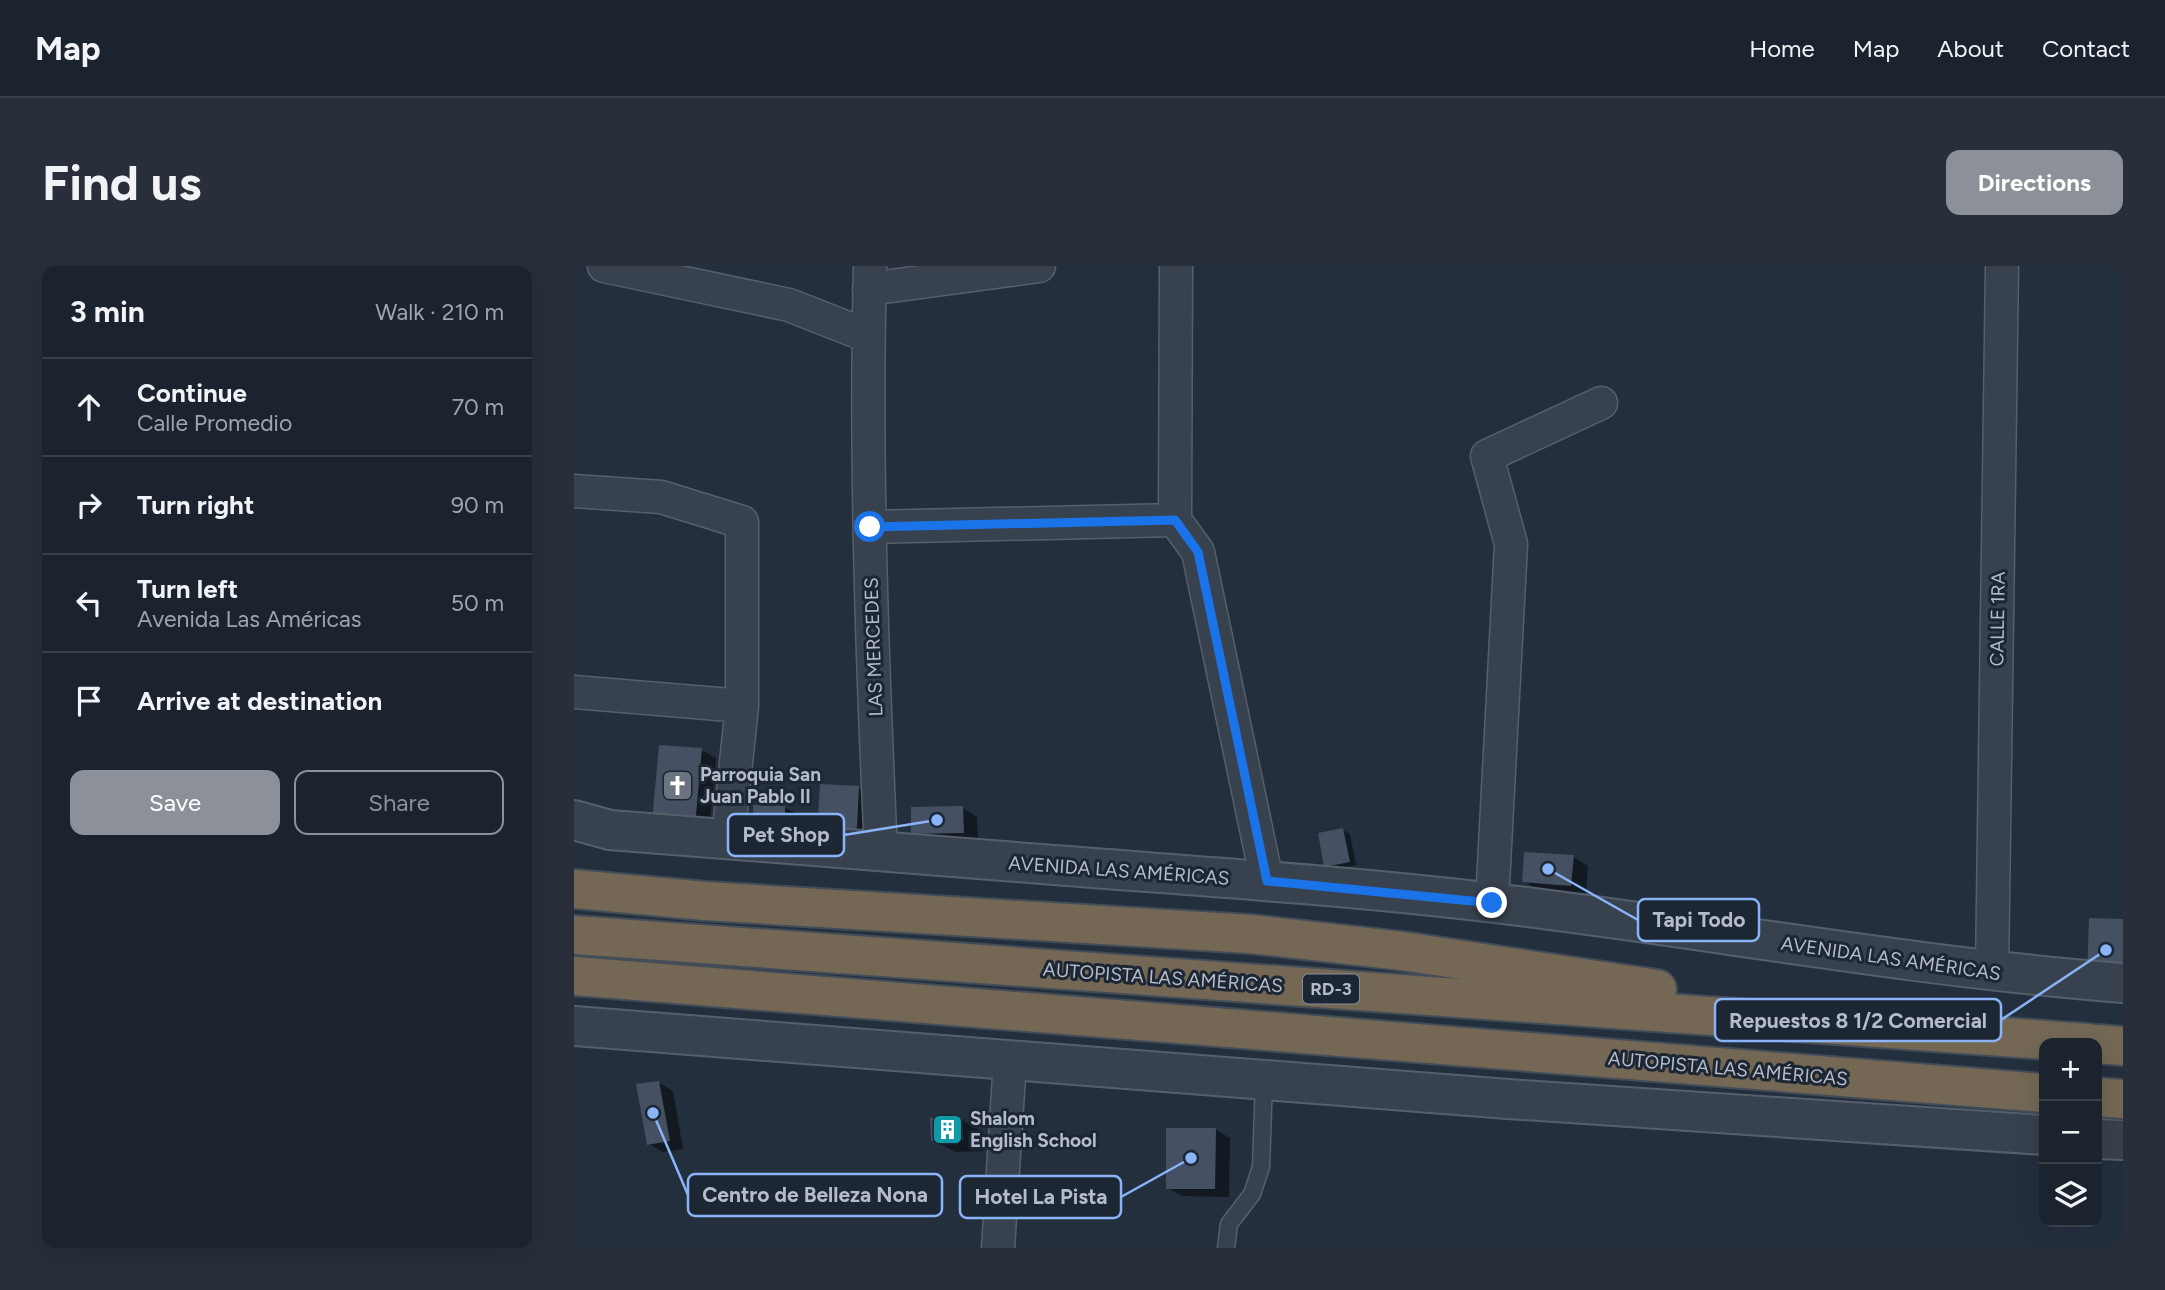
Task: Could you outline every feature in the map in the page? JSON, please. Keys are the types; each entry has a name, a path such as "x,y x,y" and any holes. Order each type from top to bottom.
{"highway":[{"path":"574,868 705,901"},
{"path":"574,889 705,901 1250,934 1402,951 1943,1032"},
{"name":"AUTOPISTA LAS AMÉRICAS","path":"574,935 2039,1039"},
{"name":"AUTOPISTA LAS AMÉRICAS","path":"574,976 2039,1093"},
{"path":"2102,1044 2123,1046"},
{"path":"2102,1097 2123,1099"}],"street":[{"path":"604,266 789,305 868,347"},
{"path":"869,278 1039,266"},
{"path":"1176,266 1175,520 1198,552 1267,881"},
{"name":"CALLE 1RA","path":"1992,972 2002,266"},
{"name":"LAS MERCEDES","path":"869,278 872,663 881,852"},
{"path":"1492,903 1511,544 1487,456 1601,403"},
{"path":"574,491 662,497 742,522 742,706 728,839"},
{"path":"870,527 1175,520"},
{"path":"574,692 742,706"},
{"name":"AVENIDA LAS AMÉRICAS","path":"574,820 610,830 1267,881 1492,903 1992,972 2123,983"},
{"path":"574,1026 1508,1099 2039,1135"},
{"path":"998,1248 1010,1060"},
{"path":"2102,1139 2123,1140"}],"lane":[{"path":"1226,1248 1229,1224 1252,1194 1262,1167 1264,1080"}],"building":[{"name":"Parroquia San Juan Pablo II","path":"659,745 702,748 695,826 652,822"},
{"path":"820,784 859,786 857,827 850,836 817,834"},
{"path":"753,805 785,805 785,836 754,836"},
{"path":"963,806 964,833 911,834 911,807"},
{"path":"1343,828 1350,862 1324,867 1318,833"},
{"path":"1524,852 1574,855 1571,886 1522,882"},
{"path":"2089,918 2123,919 2123,982 2087,981"},
{"path":"659,1081 670,1141 647,1145 636,1084"},
{"name":"Shalom English School","path":"962,1117 963,1140 931,1141 930,1118"},
{"path":"1166,1128 1216,1128 1215,1189 1166,1189"}],"place":[{"name":"Parroquia San Juan Pablo II","path":"677,785"},
{"name":"Pet Shop","path":"937,820"},
{"name":"Tapi Todo","path":"1548,869"},
{"name":"Repuestos 8 1/2 Comercial","path":"2106,950"},
{"name":"Centro de Belleza Nona","path":"653,1113"},
{"name":"Shalom English School","path":"947,1129"},
{"name":"Hotel La Pista","path":"1191,1158"}],"route":[{"path":"870,527 1175,520 1198,552 1267,881 1492,903"}]}
